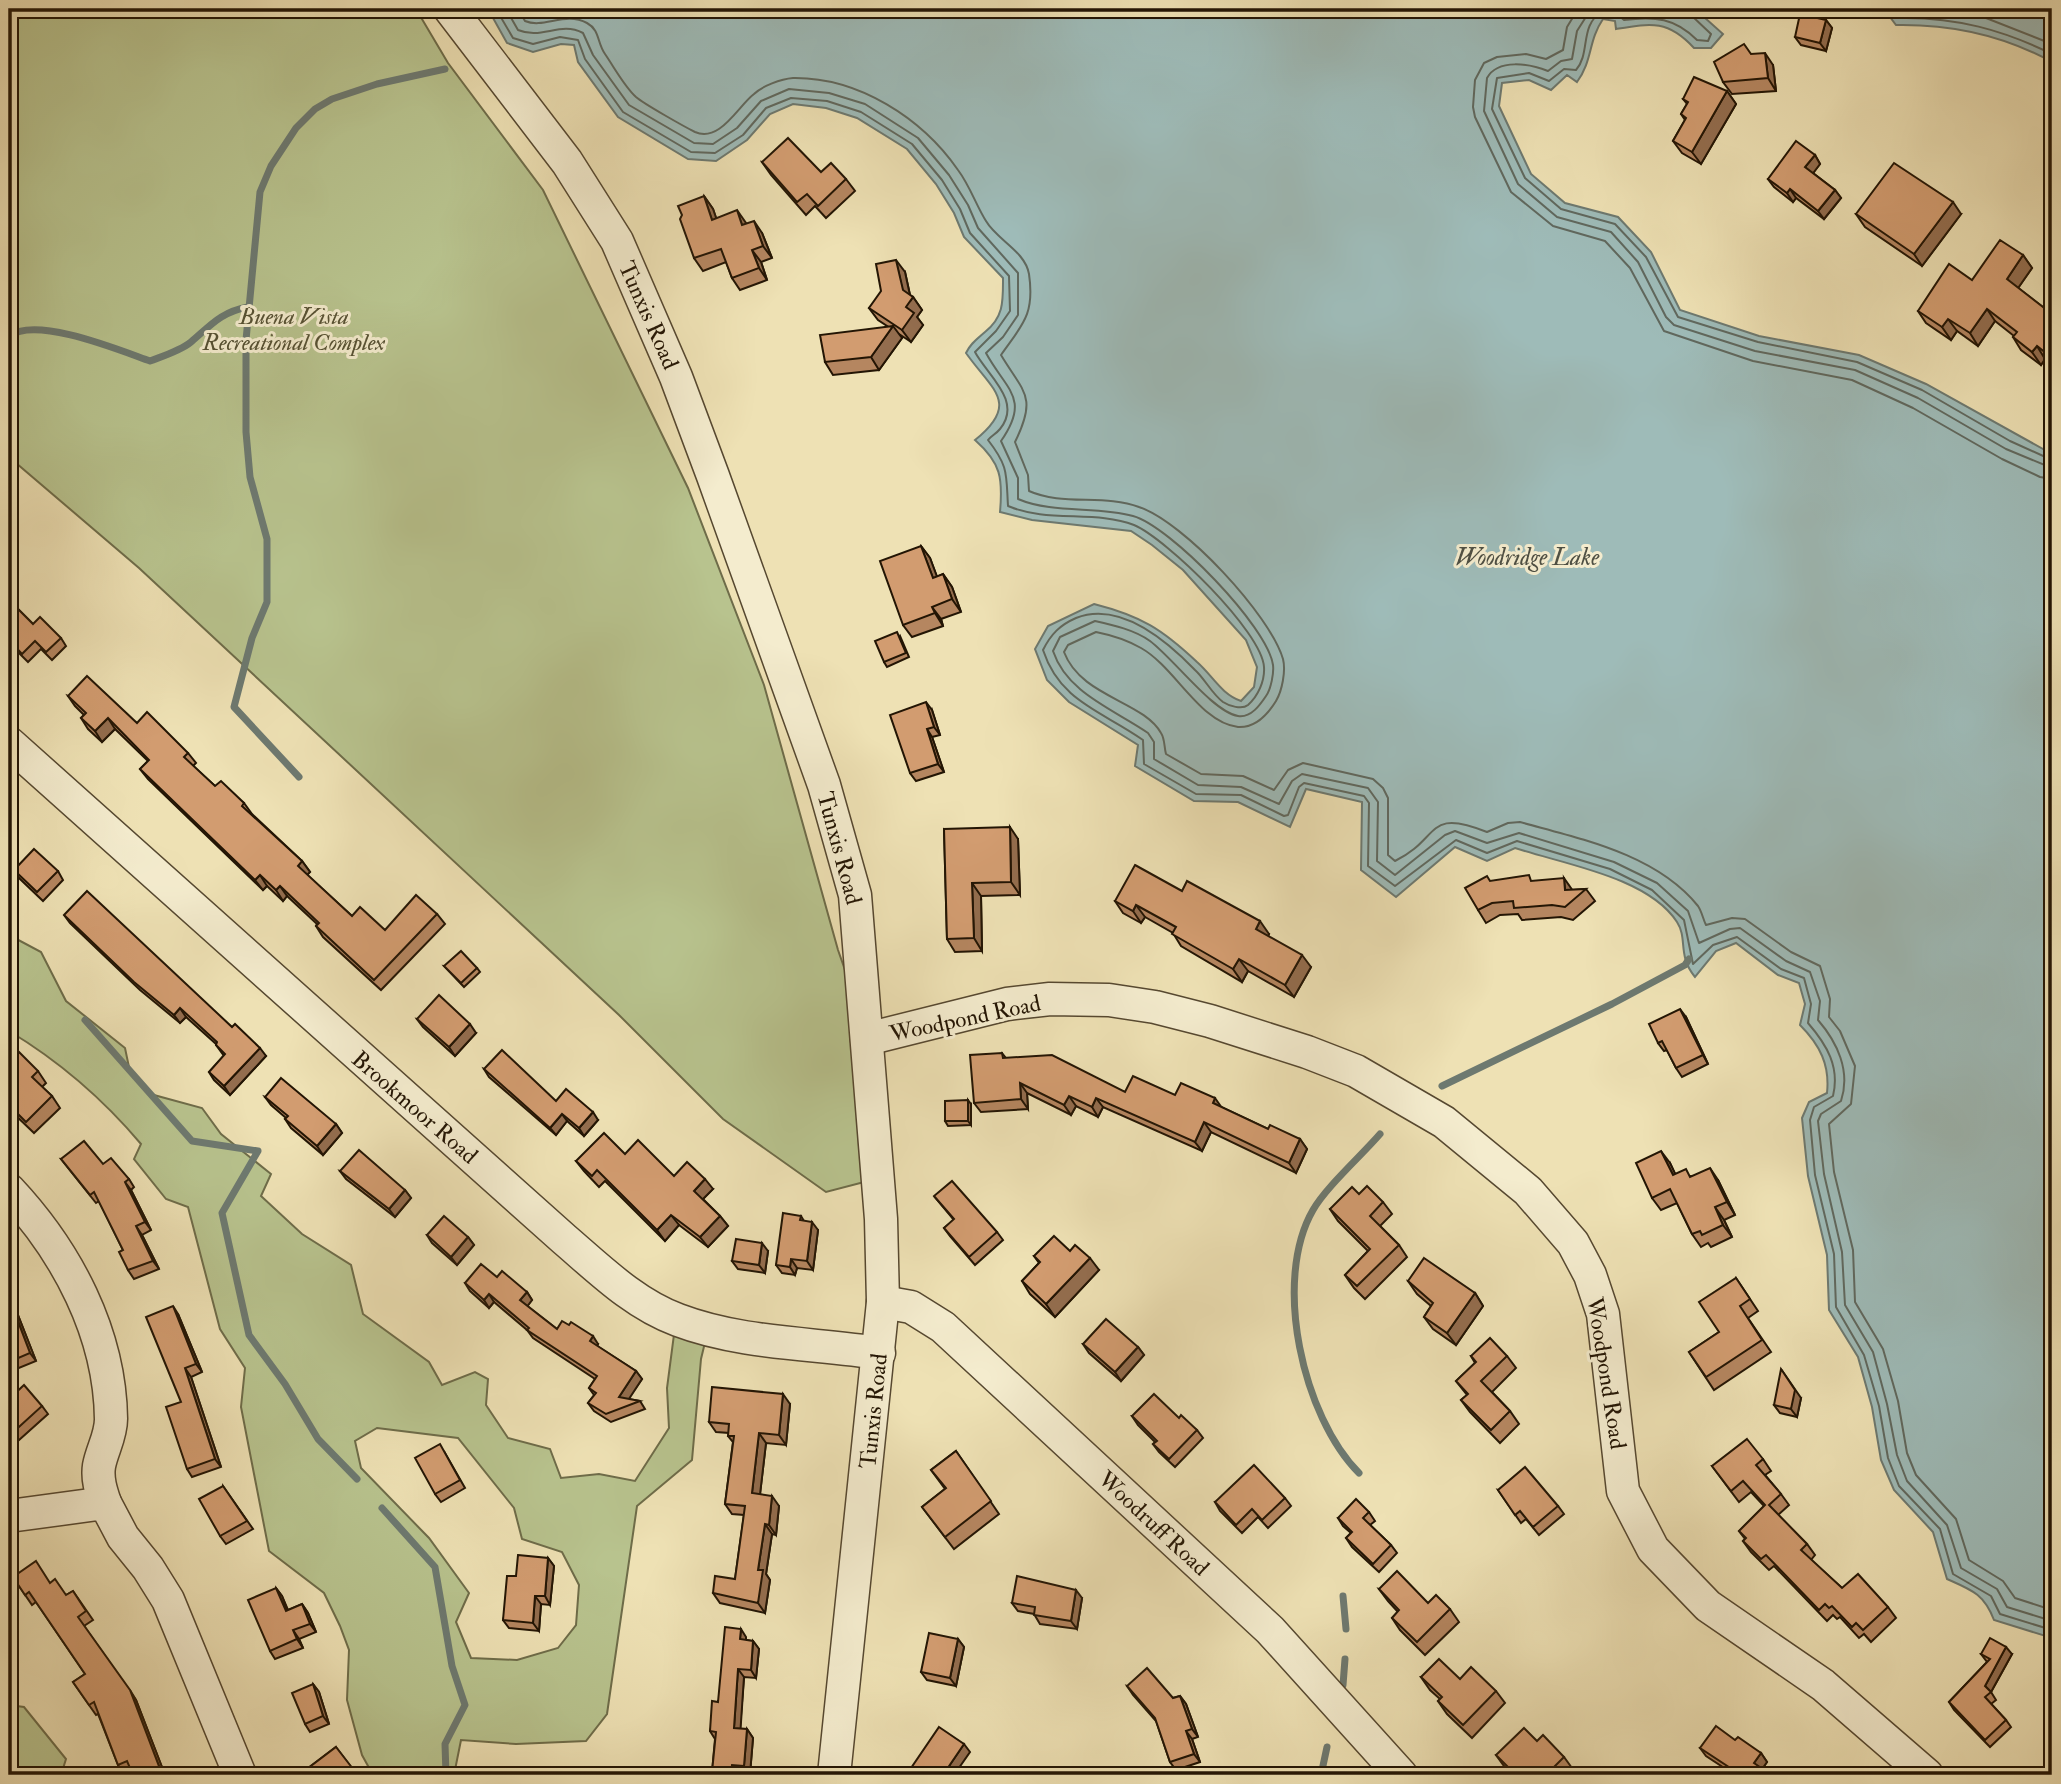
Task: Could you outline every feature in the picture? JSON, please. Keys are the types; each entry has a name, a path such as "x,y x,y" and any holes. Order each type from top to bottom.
{"street":[{"name":"Tunxis Road","path":"450,9 597,205 617,241 676,377 841,839 855,895 881,1219 883,1302 834,1775"},
{"name":"Brookmoor Road","path":"9,743 492,1175 640,1301 676,1320 708,1330 879,1353"},
{"name":"Woodpond Road","path":"866,1039 1007,1004 1050,999 1109,1000 1199,1018 1307,1052 1356,1071 1444,1122 1528,1191 1573,1243 1590,1275 1603,1314 1623,1491 1653,1549 1708,1606 1823,1685 1927,1775"},
{"path":"9,1190 68,1268 98,1339 111,1424 99,1475 105,1503 123,1537 148,1568 168,1600 240,1775"},
{"name":"Woodruff Road","path":"883,1302 911,1307 943,1327 1270,1630 1401,1775"},
{"path":"9,1516 105,1503"}],"green space":[{"name":"Buena Vista Recreational Complex","path":"9,9 416,9 448,63 543,190 688,488 764,685 838,950 858,1007 854,1047 859,1146 868,1181 826,1192 723,1119 619,1015 139,568 9,457"},
{"path":"9,935 41,952 66,1001 125,1048 130,1072 154,1095 202,1108 221,1134 271,1174 261,1196 302,1234 351,1265 363,1314 429,1362 442,1385 475,1372 488,1379 486,1405 508,1438 550,1449 561,1478 599,1474 635,1481 669,1428 667,1388 676,1319 708,1330 701,1359 692,1460 637,1506 607,1714 586,1741 516,1744 461,1740 454,1775 373,1775 362,1755 347,1700 349,1650 340,1626 324,1593 269,1551 241,1407 245,1368 220,1329 188,1207 166,1199 134,1159 141,1144 111,1112 63,1068 9,1031","holes":["377,1428 458,1438 514,1508 522,1539 562,1552 579,1585 576,1625 558,1648 517,1660 471,1658 456,1622 469,1593 429,1538 361,1468 355,1441"]},
{"path":"9,1705 24,1707 66,1759 61,1775 9,1775"}],"water":[{"name":"Woodridge Lake","path":"488,9 1695,9 1723,34 1711,48 1694,48 1676,32 1667,28 1650,25 1616,29 1615,21 1603,19 1586,66 1577,82 1567,75 1551,90 1529,80 1502,83 1499,106 1531,174 1565,203 1618,217 1651,252 1680,310 1759,336 1859,355 1926,384 2052,454 2052,1638 1994,1620 1986,1604 1976,1594 1947,1579 1933,1532 1894,1490 1881,1460 1872,1407 1858,1357 1829,1310 1827,1255 1808,1176 1802,1118 1809,1102 1827,1093 1828,1083 1822,1056 1800,1025 1805,1004 1799,983 1778,975 1736,943 1716,951 1695,977 1686,962 1677,922 1664,907 1646,894 1603,874 1515,848 1487,861 1455,847 1396,897 1361,870 1362,802 1306,789 1290,827 1238,802 1194,801 1135,766 1138,745 1069,702 1047,680 1035,649 1048,626 1094,604 1125,613 1150,625 1173,641 1223,689 1241,701 1254,687 1257,667 1246,640 1183,570 1131,531 1032,520 1000,512 998,472 990,456 975,440 997,416 998,396 966,353 999,314 1003,278 964,237 954,213 936,184 907,149 857,118 826,108 793,104 770,114 747,140 716,161 688,159 618,117 578,62 574,45 561,44 533,52 507,43"},
{"path":"1884,9 2052,9 2052,62 2015,45 1977,33 1896,25"}],"building":[{"path":"1800,14 1826,20 1820,43 1795,37"},
{"path":"1744,44 1751,54 1765,53 1768,78 1723,82 1714,62"},
{"path":"1694,77 1727,91 1692,152 1673,141 1686,118 1681,114 1688,102 1683,99"},
{"path":"788,138 821,172 831,163 846,179 818,206 807,194 797,202 762,162"},
{"path":"1796,141 1815,155 1805,167 1835,190 1818,211 1790,189 1787,193 1768,179"},
{"path":"1894,163 1953,202 1914,254 1856,214"},
{"path":"704,196 712,220 737,210 742,225 754,221 763,246 752,250 759,268 732,278 721,249 694,258 678,206"},
{"path":"2000,240 2023,255 2007,279 2052,314 2052,358 2037,346 2032,352 2013,337 2017,332 1987,309 1970,333 1948,319 1942,327 1918,311 1949,264 1972,280"},
{"path":"896,260 903,290 913,297 906,307 914,313 902,330 869,308 881,291 876,264"},
{"path":"893,326 871,357 825,362 820,335"},
{"path":"921,546 933,578 943,574 952,599 932,607 935,613 903,625 880,561"},
{"path":"9,600 33,624 40,617 61,638 46,652 35,641 22,654 9,640"},
{"path":"897,632 906,653 884,662 875,641"},
{"path":"87,676 137,723 147,712 188,753 184,757 215,786 221,781 244,803 242,806 302,861 298,866 352,916 360,907 385,930 416,895 437,914 374,980 316,926 319,923 280,886 276,890 260,875 255,880 140,769 149,760 108,718 95,731 81,718 86,713 68,696"},
{"path":"926,702 934,727 927,729 938,764 910,773 890,715"},
{"path":"1010,827 1011,882 972,883 974,938 947,939 944,829"},
{"path":"34,849 58,871 37,892 14,870"},
{"path":"1135,865 1182,891 1187,881 1260,921 1256,929 1302,955 1285,985 1239,959 1233,969 1172,934 1176,927 1136,905 1133,911 1115,901"},
{"path":"1529,875 1531,881 1564,878 1565,890 1586,889 1565,907 1552,905 1514,908 1513,901 1492,903 1478,910 1465,888 1487,876 1490,881"},
{"path":"87,891 232,1027 235,1024 260,1048 224,1086 209,1072 225,1054 216,1045 217,1042 180,1008 174,1015 134,982 64,915"},
{"path":"461,951 477,968 461,983 444,966"},
{"path":"439,995 470,1024 449,1047 417,1019"},
{"path":"1680,1009 1703,1055 1676,1068 1662,1041 1658,1043 1649,1024"},
{"path":"502,1050 556,1101 566,1089 593,1112 579,1128 562,1114 550,1128 484,1069"},
{"path":"19,1052 38,1071 32,1077 52,1096 26,1122 9,1105 9,1059 11,1061"},
{"path":"1002,1053 1003,1058 1052,1055 1125,1092 1133,1076 1175,1095 1181,1083 1215,1098 1213,1103 1268,1129 1270,1125 1300,1139 1289,1163 1204,1122 1195,1142 1096,1098 1092,1107 1069,1096 1064,1105 1020,1083 1021,1099 974,1103 970,1055"},
{"path":"281,1078 336,1124 317,1146 285,1119 288,1116 265,1097"},
{"path":"968,1100 968,1121 945,1121 945,1101"},
{"path":"604,1133 625,1154 638,1140 674,1176 687,1162 705,1179 694,1191 720,1216 700,1237 671,1215 657,1230 597,1170 592,1176 576,1161"},
{"path":"84,1141 103,1164 111,1158 129,1179 125,1182 145,1222 136,1226 153,1261 128,1270 119,1252 123,1250 94,1192 90,1195 61,1159"},
{"path":"359,1150 405,1190 389,1209 340,1171"},
{"path":"1661,1151 1673,1175 1686,1169 1690,1177 1710,1168 1727,1202 1715,1207 1723,1225 1702,1235 1700,1231 1692,1234 1670,1189 1652,1198 1636,1163"},
{"path":"952,1181 997,1232 969,1257 944,1228 954,1219 934,1196"},
{"path":"1367,1186 1383,1202 1370,1216 1399,1245 1357,1286 1345,1275 1370,1249 1330,1209 1352,1187 1359,1194"},
{"path":"783,1213 801,1216 800,1220 812,1222 807,1261 791,1259 790,1267 776,1265"},
{"path":"444,1216 468,1237 451,1257 427,1235"},
{"path":"1054,1236 1070,1251 1075,1245 1090,1258 1046,1304 1022,1281 1040,1262 1034,1256"},
{"path":"736,1239 762,1243 759,1265 732,1261"},
{"path":"1424,1258 1475,1293 1447,1333 1424,1317 1433,1303 1408,1281"},
{"path":"481,1264 497,1277 502,1271 527,1292 520,1300 557,1329 562,1321 569,1325 571,1322 593,1336 590,1341 636,1371 619,1397 640,1401 606,1414 588,1403 596,1393 589,1388 597,1376 527,1330 529,1328 489,1294 484,1300 465,1283"},
{"path":"1736,1278 1750,1299 1740,1306 1762,1340 1706,1377 1689,1352 1719,1332 1699,1302"},
{"path":"9,1298 30,1353 9,1362"},
{"path":"173,1306 196,1364 185,1368 215,1459 187,1469 166,1407 181,1402 146,1317"},
{"path":"1106,1319 1138,1347 1115,1372 1083,1344"},
{"path":"1490,1338 1507,1356 1481,1381 1510,1411 1491,1430 1461,1400 1468,1394 1456,1381 1476,1362 1471,1356"},
{"path":"1781,1369 1795,1390 1791,1409 1774,1405"},
{"path":"24,1385 42,1406 9,1436 9,1399"},
{"path":"712,1387 783,1394 779,1435 759,1433 752,1493 772,1496 769,1525 765,1524 758,1570 763,1570 758,1603 713,1593 715,1576 735,1579 745,1506 725,1504 734,1436 728,1436 729,1424 709,1422"},
{"path":"1154,1394 1179,1418 1181,1415 1197,1430 1169,1459 1153,1444 1157,1441 1132,1416"},
{"path":"1747,1439 1763,1459 1756,1465 1781,1494 1769,1505 1807,1544 1801,1550 1842,1588 1858,1574 1888,1607 1863,1630 1856,1623 1852,1627 1832,1606 1829,1608 1825,1604 1819,1610 1766,1555 1761,1559 1743,1541 1746,1538 1739,1531 1765,1505 1743,1481 1731,1491 1712,1466"},
{"path":"440,1444 460,1480 435,1494 415,1458"},
{"path":"956,1451 991,1501 945,1537 922,1507 946,1488 931,1470"},
{"path":"1254,1465 1285,1498 1262,1520 1252,1509 1236,1525 1215,1502"},
{"path":"1525,1467 1558,1506 1533,1527 1520,1511 1515,1515 1498,1490"},
{"path":"223,1486 247,1521 220,1536 199,1499"},
{"path":"1356,1499 1369,1512 1363,1518 1391,1545 1373,1564 1346,1538 1352,1532 1338,1518"},
{"path":"518,1555 548,1558 545,1596 535,1596 533,1623 503,1620 507,1576 516,1576"},
{"path":"36,1561 50,1583 55,1579 66,1595 73,1591 86,1611 78,1617 130,1690 160,1769 144,1775 133,1775 127,1761 118,1765 94,1702 89,1705 73,1682 85,1674 29,1592 25,1595 13,1577"},
{"path":"1397,1571 1428,1603 1436,1595 1450,1609 1417,1642 1392,1618 1399,1610 1379,1589"},
{"path":"1017,1576 1076,1590 1071,1621 1034,1615 1035,1607 1012,1603"},
{"path":"276,1588 286,1611 302,1604 310,1624 293,1630 297,1639 270,1651 248,1600"},
{"path":"725,1627 741,1629 740,1639 753,1641 751,1670 738,1669 734,1728 747,1729 744,1766 732,1765 731,1773 712,1772 716,1732 710,1731 712,1701 718,1702"},
{"path":"929,1633 958,1639 950,1678 921,1672"},
{"path":"1990,1638 2006,1647 1985,1686 1991,1692 1985,1697 2006,1720 1985,1740 1949,1702 1990,1659 1981,1654"},
{"path":"1439,1659 1460,1679 1471,1667 1496,1691 1463,1725 1438,1701 1442,1697 1421,1677"},
{"path":"1147,1668 1173,1698 1180,1696 1192,1729 1186,1731 1194,1754 1170,1762 1155,1718 1127,1686"},
{"path":"313,1684 323,1716 305,1724 292,1693"},
{"path":"1716,1726 1735,1740 1738,1737 1761,1753 1754,1763 1767,1772 1765,1775 1741,1775 1700,1748"},
{"path":"939,1727 964,1744 943,1775 907,1774"},
{"path":"1524,1728 1537,1741 1543,1735 1564,1757 1551,1770 1556,1775 1516,1775 1496,1755"},
{"path":"336,1747 353,1769 344,1775 299,1775"}],"waterway":[{"path":"299,777 234,707 252,638 267,602 267,539 250,477 246,432 246,340 260,192 271,166 296,128 315,109 332,99 377,84 445,69"},
{"path":"9,336 22,331 58,332 150,361 187,345 223,316 248,307"},
{"path":"1442,1086 1612,1004 1685,965 1689,959"},
{"path":"85,1020 192,1141 258,1151 222,1213 249,1335 285,1384 318,1439 357,1479"},
{"path":"1359,1473 1339,1449 1322,1418 1309,1384 1295,1310 1295,1273 1301,1239 1313,1210 1335,1181 1380,1134"},
{"path":"382,1508 435,1567 452,1666 465,1705 445,1744 446,1775"},
{"path":"1343,1596 1346,1629"},
{"path":"1343,1685 1345,1659"},
{"path":"1321,1775 1327,1747"}]}
